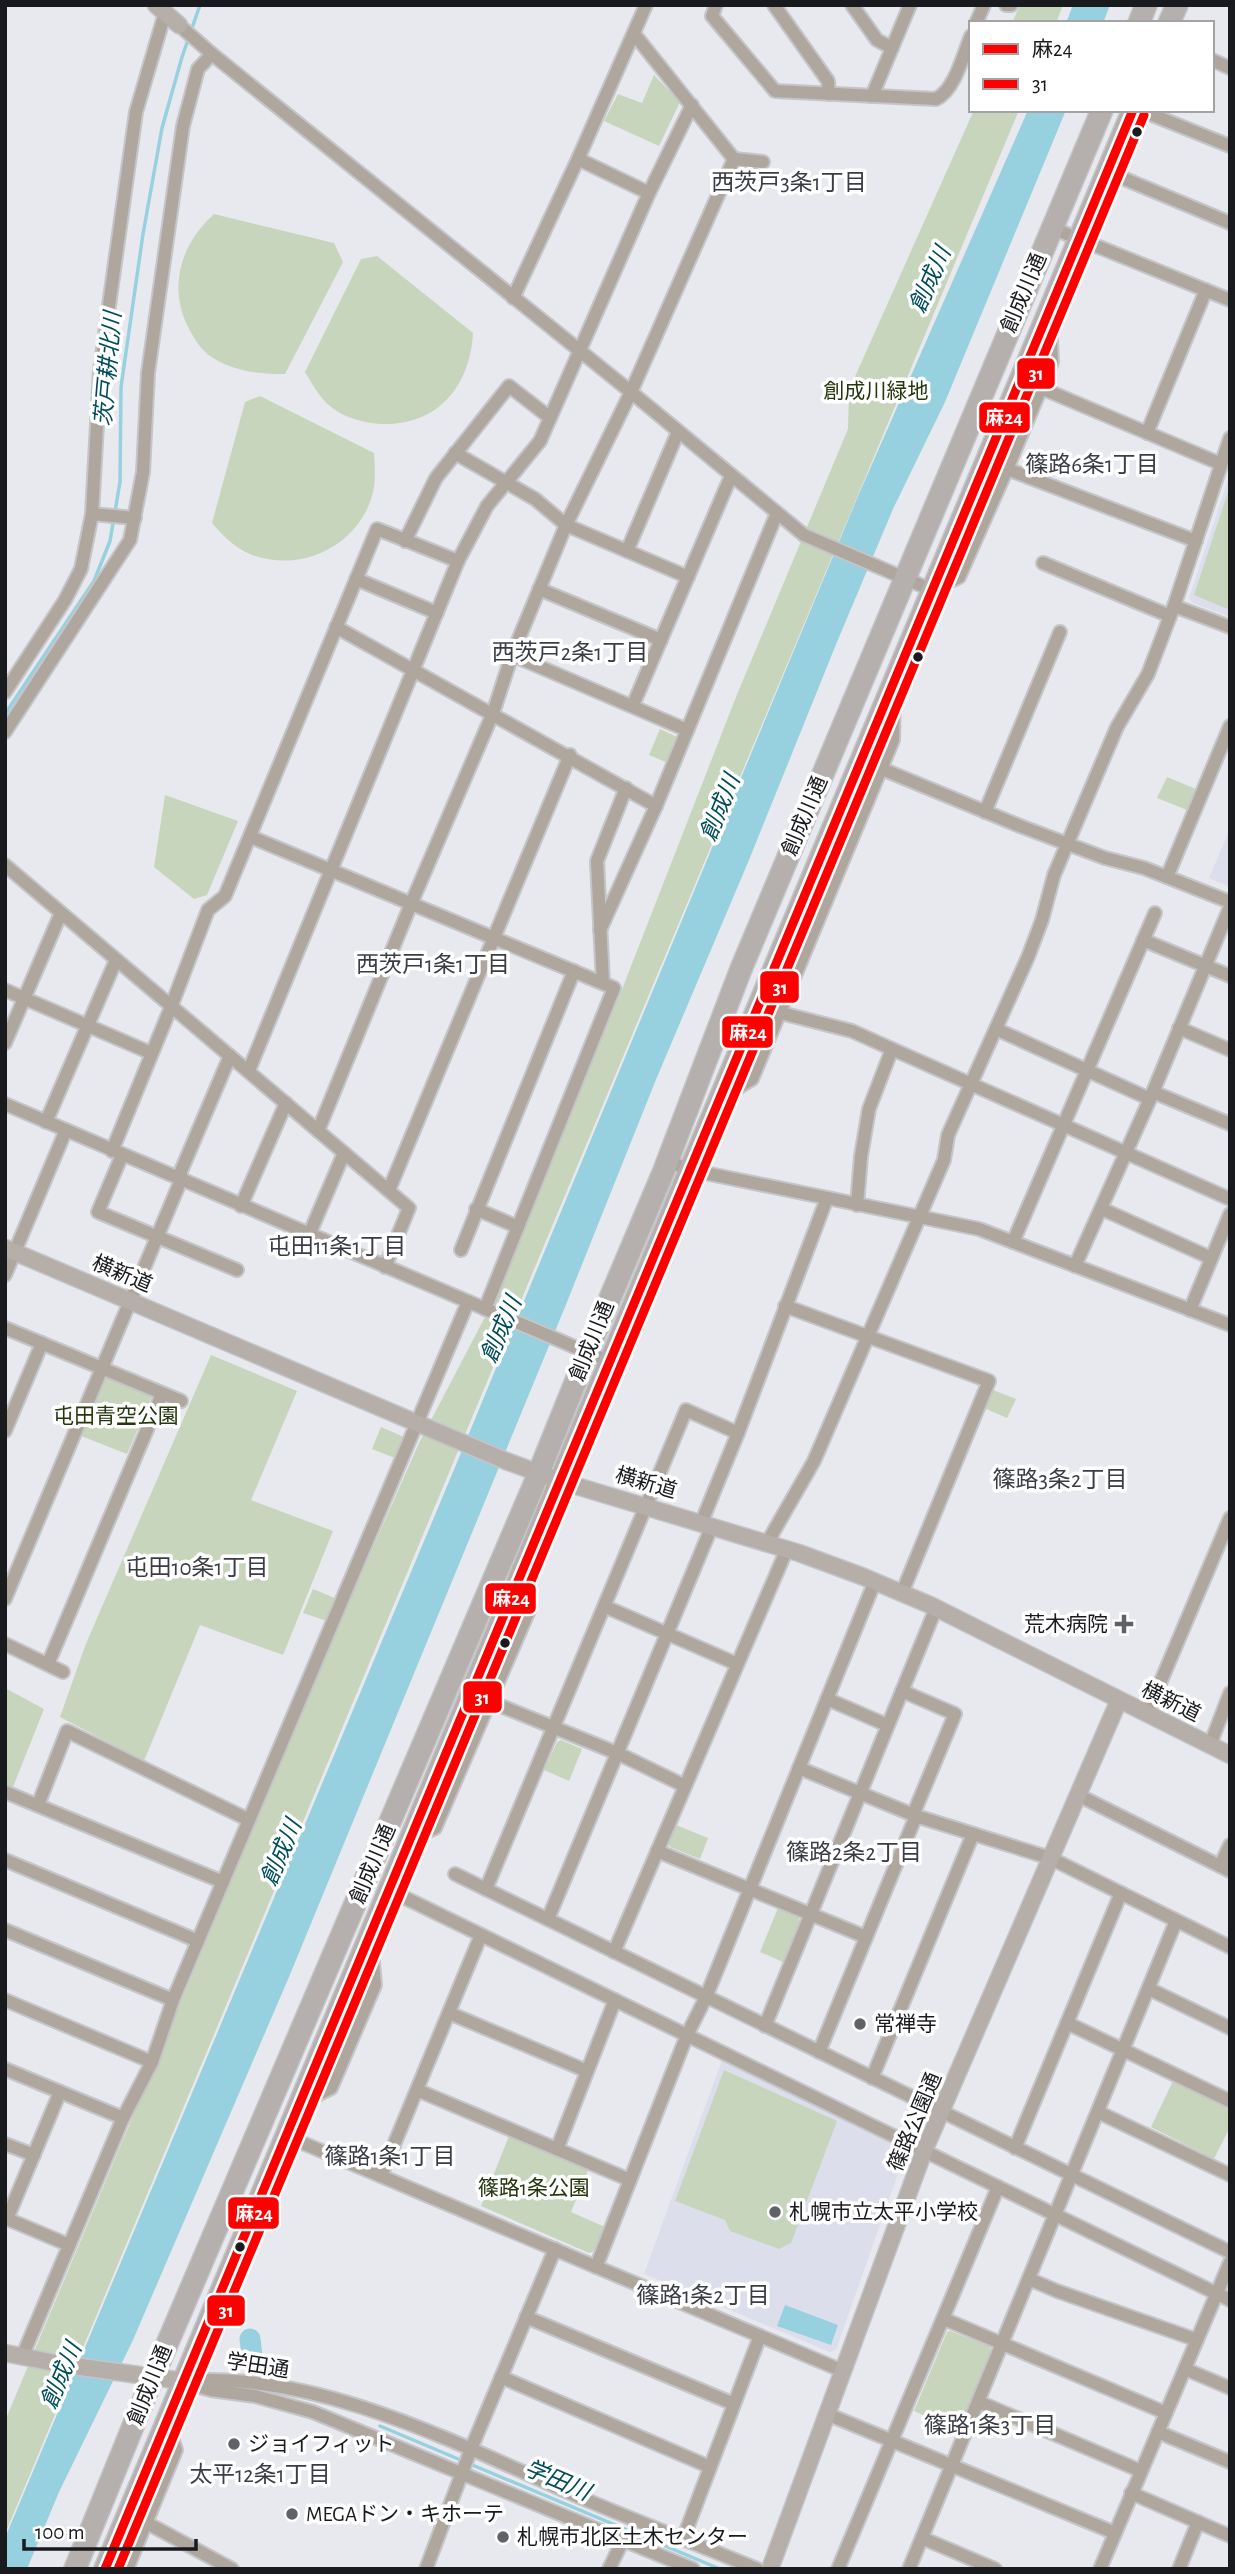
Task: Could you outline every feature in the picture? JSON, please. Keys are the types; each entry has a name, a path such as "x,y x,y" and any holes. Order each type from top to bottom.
{"highway":[{"name":"創成川通","path":"75,2569 153,2377 539,1473 668,1161 896,575 1101,112"},
{"name":"創成川通","path":"105,2569 1132,112"},
{"path":"741,969 769,981"}],"street":[{"path":"513,298 635,35 646,5"},
{"path":"716,5 712,16 775,92 936,99 949,87 969,41"},
{"path":"774,5 828,81 829,94"},
{"path":"852,5 877,40 892,48"},
{"path":"873,96 910,5"},
{"path":"977,21 984,5"},
{"path":"5,732 27,679 81,569 92,514 100,370 136,111 161,9 212,54 804,535 932,590 959,577 1052,362 1049,309"},
{"path":"635,35 734,159 763,162"},
{"path":"5,692 27,679 130,540 143,472 148,373 183,126 198,69 212,54"},
{"path":"1214,61 1230,68"},
{"path":"249,1070 458,561 487,506 540,441 649,193 692,105"},
{"path":"1145,112 1230,146"},
{"path":"578,159 649,193"},
{"path":"318,1131 493,713 512,655 566,525 631,392 734,159"},
{"path":"1108,172 1230,223"},
{"path":"1052,228 1230,300"},
{"path":"1147,433 1206,290"},
{"path":"405,541 436,478 509,386 549,418"},
{"path":"1041,388 1221,464"},
{"path":"626,551 678,432"},
{"path":"767,1543 814,1461 944,1160 948,1135 1028,957 1042,920 1054,875 1117,727 1148,674 1230,438"},
{"path":"455,453 535,499 566,525 688,576"},
{"path":"1007,469 1196,541"},
{"path":"634,705 731,476"},
{"path":"600,930 656,806 777,513"},
{"path":"92,514 135,518"},
{"path":"237,1270 98,1212 151,1053 208,910 225,896 377,529 458,561"},
{"path":"1043,563 1172,611 1230,627"},
{"path":"356,579 437,613"},
{"path":"539,589 661,640"},
{"path":"336,627 570,755 656,806"},
{"path":"985,812 1060,632"},
{"path":"512,655 634,705 687,730"},
{"path":"720,1098 752,1079 781,1013 893,740 894,683"},
{"path":"1167,877 1230,726"},
{"path":"389,1191 570,755"},
{"path":"882,769 1104,858 1144,868 1230,905 1152,1095 1076,1266"},
{"path":"603,983 597,861 626,788"},
{"path":"251,836 614,988 485,1309"},
{"path":"6,866 409,1208 385,1267"},
{"path":"5,1043 61,913"},
{"path":"1013,1242 1155,913"},
{"path":"1143,940 1230,976"},
{"path":"46,1122 116,960"},
{"path":"461,1250 574,971"},
{"path":"5,990 151,1053"},
{"path":"781,1013 852,1031 1230,1199"},
{"path":"1179,1028 1230,1050"},
{"path":"996,1029 1087,1071 1230,1124"},
{"path":"857,1205 860,1156 869,1109 892,1049"},
{"path":"5,1599 131,1301 181,1180 181,1171 230,1056"},
{"path":"241,1206 286,1103"},
{"path":"5,1105 610,1362"},
{"path":"5,1275 10,1250 66,1130"},
{"path":"309,1235 344,1153"},
{"path":"668,1161 690,1170 979,1229 1230,1325"},
{"path":"548,1919 667,1634 738,1433 827,1198"},
{"path":"476,1209 518,1227"},
{"path":"1102,1209 1212,1258"},
{"path":"1190,1310 1230,1214"},
{"name":"横新道","path":"10,1250 506,1461 787,1549 875,1581 936,1608 1230,1755"},
{"path":"22,2357 123,2118 152,2062 173,2000 468,1301"},
{"path":"785,1306 989,1381 902,1593"},
{"path":"5,1328 181,1401"},
{"path":"5,1431 42,1343"},
{"path":"48,1664 162,1394"},
{"path":"486,1889 686,1410 738,1433"},
{"path":"1147,1714 1230,1518"},
{"path":"614,1952 787,1549"},
{"path":"410,1838 435,1828 491,1702 530,1608 527,1559"},
{"path":"596,2267 687,2035 706,1997 875,1581"},
{"path":"606,1607 737,1664"},
{"path":"765,2026 936,1608"},
{"path":"5,1644 63,1672"},
{"path":"818,2052 955,1714 902,1691"},
{"path":"1210,1745 1230,1693"},
{"path":"827,1699 887,1725"},
{"name":"篠路公園通","path":"770,2569 924,2151 1119,1700"},
{"path":"491,1702 617,1753 685,1786"},
{"path":"38,1805 67,1731 249,1821"},
{"path":"799,1768 914,1815 1050,1858 1230,1948"},
{"path":"5,1792 223,1882"},
{"path":"1078,1796 1225,1868 1230,1845"},
{"path":"872,2078 973,1834"},
{"path":"657,1851 866,1937"},
{"path":"5,1860 198,1941"},
{"path":"455,1874 1230,2252"},
{"path":"389,1890 1230,2300"},
{"path":"1015,2148 1121,1894"},
{"path":"909,2569 1176,1921"},
{"path":"5,1930 173,2000"},
{"path":"382,2176 481,1935"},
{"path":"1149,1989 1230,2028"},
{"path":"5,2000 152,2062"},
{"path":"557,2149 615,2000"},
{"path":"449,2014 587,2071"},
{"path":"1067,2023 1230,2101"},
{"path":"5,2069 123,2118"},
{"path":"417,2090 630,2180"},
{"path":"60,2092 6,2219 69,2245"},
{"path":"1098,2112 1230,2175"},
{"path":"286,2136 843,2371"},
{"path":"5,2144 34,2155"},
{"path":"838,2569 998,2187"},
{"path":"426,2569 470,2452 555,2249"},
{"path":"1100,2569 1230,2262"},
{"path":"1030,2278 1057,2291 1197,2340"},
{"path":"526,2317 734,2404"},
{"path":"944,2319 1166,2413"},
{"path":"683,2539 760,2336"},
{"path":"5,2353 124,2374 182,2381"},
{"path":"1185,2368 1230,2388"},
{"path":"501,2377 710,2467"},
{"name":"学田通","path":"182,2381 216,2379 325,2397 374,2411 757,2569"},
{"name":"学田通","path":"182,2381 211,2390 255,2396 313,2412 463,2471 693,2569"},
{"path":"979,2402 1141,2471"},
{"path":"827,2414 1115,2533"},
{"path":"127,2569 176,2450 167,2421"},
{"path":"1158,2432 1230,2462"},
{"path":"1131,2493 1230,2536"},
{"path":"1179,2569 1198,2522"},
{"path":"147,2523 232,2569"},
{"path":"922,2538 995,2569"},
{"path":"609,2569 623,2540"}],"shaded area":[{"path":"1230,474 1230,617 1193,603 1189,598"},
{"path":"1230,829 1230,887 1209,878"},
{"name":"札幌市立太平小学校","path":"722,2060 906,2151 836,2350 830,2352 644,2274"}],"green space":[{"path":"1020,5 1063,5 1057,21 1013,21"},
{"path":"654,75 680,102 659,146 604,121 618,94 642,103"},
{"name":"創成川緑地","path":"973,112 1018,112 5,2534 5,2421 341,1620 419,1443 485,1317 619,997 736,697 848,429 849,390"},
{"path":"214,214 334,243 343,262 285,374 248,371 222,363 201,348 187,325 179,294 181,265 194,238"},
{"path":"377,256 473,333 465,370 447,400 419,418 401,423 381,424 342,414 323,399 305,372 361,259"},
{"path":"260,396 374,453 374,485 364,514 354,529 324,552 288,561 269,559 239,548 212,523 245,402"},
{"path":"1230,486 1230,610 1194,595"},
{"path":"660,729 679,738 668,763 649,755"},
{"path":"1167,777 1196,789 1187,810 1157,798"},
{"path":"165,795 238,821 207,895 194,899 154,867"},
{"path":"211,1355 297,1391 251,1500 333,1531 283,1655 200,1625 144,1761 60,1717 85,1646"},
{"name":"屯田青空公園","path":"105,1376 152,1396 127,1454 81,1436"},
{"path":"993,1390 1016,1399 1007,1418 984,1408"},
{"path":"381,1427 404,1437 395,1458 372,1449"},
{"path":"313,1589 337,1599 327,1621 303,1613"},
{"path":"5,1688 44,1709 13,1787 5,1783"},
{"path":"561,1740 582,1749 569,1781 544,1770 557,1742"},
{"path":"676,1825 708,1838 700,1859 670,1847 668,1843"},
{"path":"778,1908 798,1916 800,1921 783,1962 760,1952"},
{"path":"724,2070 837,2121 791,2243 779,2249 730,2231 725,2220 675,2201"},
{"path":"1173,2081 1230,2109 1230,2127 1214,2159 1151,2127"},
{"name":"篠路1条公園","path":"509,2136 588,2170 571,2212 605,2227 595,2251 589,2253 481,2206"},
{"path":"947,2332 989,2346 992,2351 958,2430 914,2411"}],"water":[{"path":"1073,5 1110,5 1104,21 1067,21"},
{"path":"1027,112 1065,112 945,402 893,509 837,642 289,1977 133,2340 59,2492 27,2569 5,2569 5,2538 448,1484 858,496"},
{"path":"785,2305 838,2325 831,2345 777,2326"}],"waterway":[{"name":"茨戸耕北川","path":"5,714 94,581 110,541 120,482 121,387 143,234 162,128 200,5"},
{"path":"250,2339 252,2356"},
{"name":"学田川","path":"252,2356 277,2370"},
{"name":"学田川","path":"380,2426 463,2461"},
{"name":"学田川","path":"470,2464 720,2569"}],"transit line":[{"name":"麻24","path":"105,2569 1132,112"},
{"name":"31","path":"118,2569 1144,115"}],"place":[{"name":"荒木病院","path":"1124,1624"},
{"name":"常禅寺","path":"860,2024"},
{"name":"札幌市立太平小学校","path":"775,2212"},
{"name":"ジョイフィット","path":"234,2444"},
{"name":"MEGAドン・キホーテ","path":"292,2514"},
{"name":"札幌市北区土木センター","path":"503,2537"}],"district":[{"name":"西茨戸3条1丁目","path":"789,183"},
{"name":"篠路6条1丁目","path":"1092,465"},
{"name":"西茨戸2条1丁目","path":"570,653"},
{"name":"西茨戸1条1丁目","path":"433,965"},
{"name":"屯田11条1丁目","path":"337,1247"},
{"name":"篠路3条2丁目","path":"1060,1480"},
{"name":"屯田10条1丁目","path":"197,1568"},
{"name":"篠路2条2丁目","path":"854,1853"},
{"name":"篠路1条1丁目","path":"390,2157"},
{"name":"篠路1条2丁目","path":"703,2296"},
{"name":"篠路1条3丁目","path":"990,2426"},
{"name":"太平12条1丁目","path":"260,2475"}],"water label":[{"name":"創成川","path":"931,280"},
{"name":"創成川","path":"721,808"},
{"name":"創成川","path":"502,1330"},
{"name":"創成川","path":"282,1853"},
{"name":"創成川","path":"62,2376"}]}
